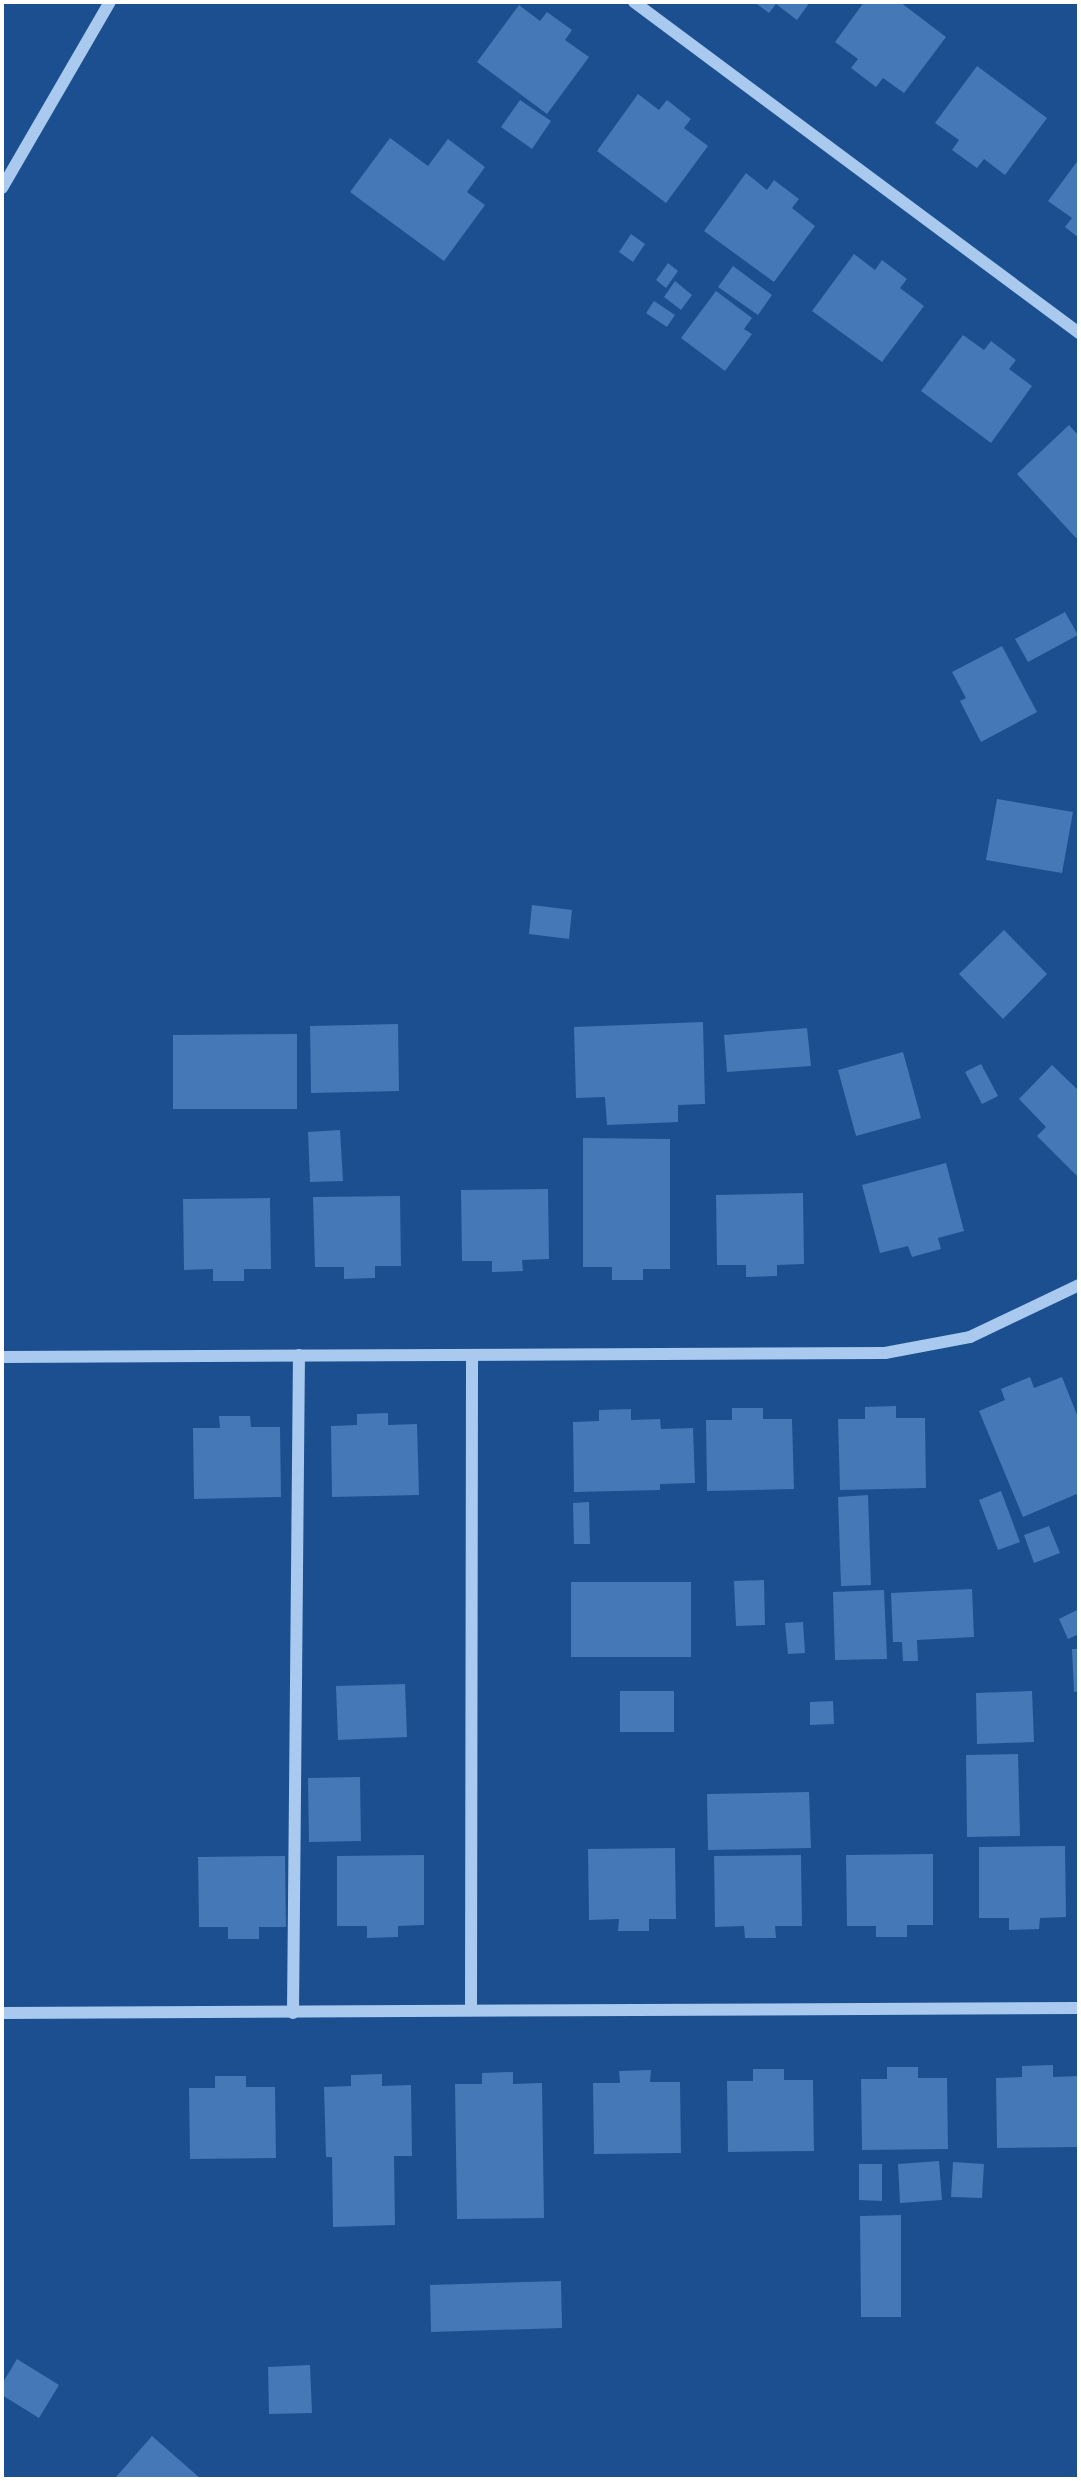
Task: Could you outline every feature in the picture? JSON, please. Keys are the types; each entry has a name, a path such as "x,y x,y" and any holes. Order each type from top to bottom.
{"street":[{"path":"2,188 110,2"},
{"path":"634,2 1079,333"},
{"path":"2,1357 884,1353 970,1337 1079,1284"},
{"path":"293,2013 299,1355"},
{"path":"471,2010 472,1355"},
{"path":"2,2013 1079,2008"}],"building":[{"path":"754,2 810,2 797,20 776,4 769,13"},
{"path":"864,2 900,2 946,37 904,93 883,78 876,87 851,68 858,59 835,42"},
{"path":"519,5 540,21 547,12 572,30 565,40 589,57 547,114 477,62"},
{"path":"977,66 1047,118 1005,175 984,159 977,168 952,150 959,140 935,123"},
{"path":"638,94 659,110 667,100 691,119 684,128 708,146 666,203 597,151"},
{"path":"520,100 551,121 532,149 501,127"},
{"path":"390,138 428,166 448,139 485,167 467,192 485,205 444,261 350,192"},
{"path":"1079,159 1079,238 1065,227 1072,218 1048,201"},
{"path":"746,173 767,190 774,180 799,199 792,208 815,226 774,282 704,231"},
{"path":"631,234 645,244 633,262 619,252"},
{"path":"854,254 875,270 882,260 907,279 900,288 924,306 882,362 812,311"},
{"path":"668,263 678,271 666,288 656,280"},
{"path":"733,266 772,295 758,315 718,287"},
{"path":"675,281 692,295 681,310 664,297"},
{"path":"716,291 752,318 744,329 752,334 725,371 681,338"},
{"path":"654,301 675,315 667,327 646,313"},
{"path":"963,335 984,350 991,341 1016,360 1009,369 1032,386 991,443 921,391"},
{"path":"1069,425 1079,436 1079,535 1076,538 1017,474"},
{"path":"1065,612 1078,635 1028,662 1015,639"},
{"path":"1002,646 1037,712 981,742 960,701 966,698 952,672"},
{"path":"997,799 1073,812 1062,873 986,860"},
{"path":"532,905 572,910 569,939 529,934"},
{"path":"1004,930 1047,974 1003,1019 959,974"},
{"path":"703,1022 705,1104 678,1105 678,1122 607,1125 605,1097 576,1098 574,1027"},
{"path":"398,1024 399,1091 311,1093 310,1026"},
{"path":"807,1028 811,1066 727,1072 724,1035"},
{"path":"297,1034 297,1109 173,1109 173,1035"},
{"path":"903,1052 921,1118 856,1136 838,1070"},
{"path":"981,1064 998,1096 982,1104 965,1072"},
{"path":"1052,1065 1079,1091 1079,1178 1037,1136 1046,1127 1019,1099"},
{"path":"340,1130 343,1181 310,1182 308,1132"},
{"path":"583,1138 670,1139 670,1269 643,1269 643,1280 612,1280 612,1267 583,1267"},
{"path":"946,1163 964,1231 938,1238 941,1249 912,1257 908,1246 880,1253 862,1185"},
{"path":"548,1189 549,1259 522,1260 523,1271 492,1272 492,1261 462,1261 461,1190"},
{"path":"803,1193 804,1264 777,1265 777,1276 746,1277 746,1265 717,1265 716,1195"},
{"path":"400,1196 401,1266 375,1266 375,1278 344,1279 344,1267 315,1267 313,1197"},
{"path":"270,1198 271,1269 244,1269 244,1281 213,1281 213,1269 184,1270 183,1199"},
{"path":"1030,1377 1034,1388 1062,1377 1079,1420 1079,1493 1023,1517 979,1411 1005,1400 1001,1389"},
{"path":"896,1406 896,1418 925,1418 926,1488 840,1490 838,1419 865,1419 865,1407"},
{"path":"732,1408 763,1408 763,1419 792,1419 794,1489 707,1491 706,1420 732,1420"},
{"path":"631,1409 631,1420 660,1419 661,1429 693,1428 695,1483 660,1484 660,1490 574,1492 573,1422 599,1421 599,1410"},
{"path":"388,1413 388,1425 417,1424 419,1495 332,1497 331,1426 357,1425 357,1414"},
{"path":"219,1416 250,1416 251,1427 280,1427 281,1497 194,1499 193,1428 220,1428"},
{"path":"1001,1491 1020,1542 998,1550 979,1500"},
{"path":"868,1495 871,1585 841,1586 838,1497"},
{"path":"589,1502 590,1544 574,1544 573,1503"},
{"path":"1049,1526 1060,1553 1034,1563 1024,1535"},
{"path":"764,1580 765,1625 736,1626 734,1581"},
{"path":"571,1582 691,1582 691,1657 571,1657"},
{"path":"972,1589 974,1637 917,1640 918,1661 903,1661 902,1642 893,1642 891,1593"},
{"path":"884,1590 887,1659 835,1660 833,1592"},
{"path":"1079,1609 1079,1634 1068,1639 1059,1619"},
{"path":"803,1622 805,1653 788,1654 785,1623"},
{"path":"1072,1649 1079,1649 1079,1691 1074,1692"},
{"path":"405,1684 407,1737 338,1740 336,1686"},
{"path":"620,1691 674,1691 674,1732 620,1732"},
{"path":"1032,1691 1034,1742 977,1744 976,1693"},
{"path":"833,1701 834,1724 810,1725 810,1702"},
{"path":"1018,1754 1020,1836 967,1837 966,1755"},
{"path":"360,1777 361,1841 309,1842 308,1778"},
{"path":"809,1792 811,1848 708,1850 707,1794"},
{"path":"1065,1846 1066,1917 1040,1918 1039,1929 1009,1930 1009,1918 979,1918 979,1847"},
{"path":"675,1848 676,1919 649,1919 649,1931 618,1931 619,1919 589,1920 588,1849"},
{"path":"933,1854 933,1925 907,1925 907,1937 876,1937 876,1926 847,1926 846,1855"},
{"path":"424,1855 424,1925 398,1926 398,1937 367,1938 367,1926 337,1926 337,1856"},
{"path":"801,1855 802,1926 775,1926 776,1938 745,1938 744,1926 715,1927 714,1856"},
{"path":"285,1856 286,1927 259,1927 259,1939 228,1939 228,1927 199,1927 198,1857"},
{"path":"1053,2065 1053,2077 1079,2076 1079,2147 997,2148 996,2078 1022,2077 1022,2066"},
{"path":"887,2067 918,2067 918,2078 947,2078 948,2149 862,2150 861,2079 887,2079"},
{"path":"753,2069 784,2069 784,2080 813,2080 814,2151 728,2152 727,2081 753,2081"},
{"path":"651,2070 650,2082 680,2082 681,2153 594,2154 593,2083 620,2083 619,2071"},
{"path":"513,2072 513,2084 542,2083 544,2218 457,2219 455,2084 482,2084 482,2073"},
{"path":"382,2074 382,2086 411,2085 412,2156 394,2156 395,2225 333,2227 332,2157 326,2157 324,2087 351,2086 351,2075"},
{"path":"215,2076 246,2076 246,2087 275,2087 276,2158 190,2159 189,2088 215,2088"},
{"path":"939,2161 942,2200 900,2203 898,2164"},
{"path":"953,2162 984,2164 982,2198 951,2197"},
{"path":"859,2164 882,2164 882,2201 859,2200"},
{"path":"901,2215 901,2317 861,2317 860,2216"},
{"path":"561,2281 562,2328 431,2332 430,2285"},
{"path":"17,2359 59,2385 39,2418 2,2395 2,2384"},
{"path":"310,2365 312,2413 269,2414 268,2367"},
{"path":"152,2436 201,2479 116,2477"}]}
